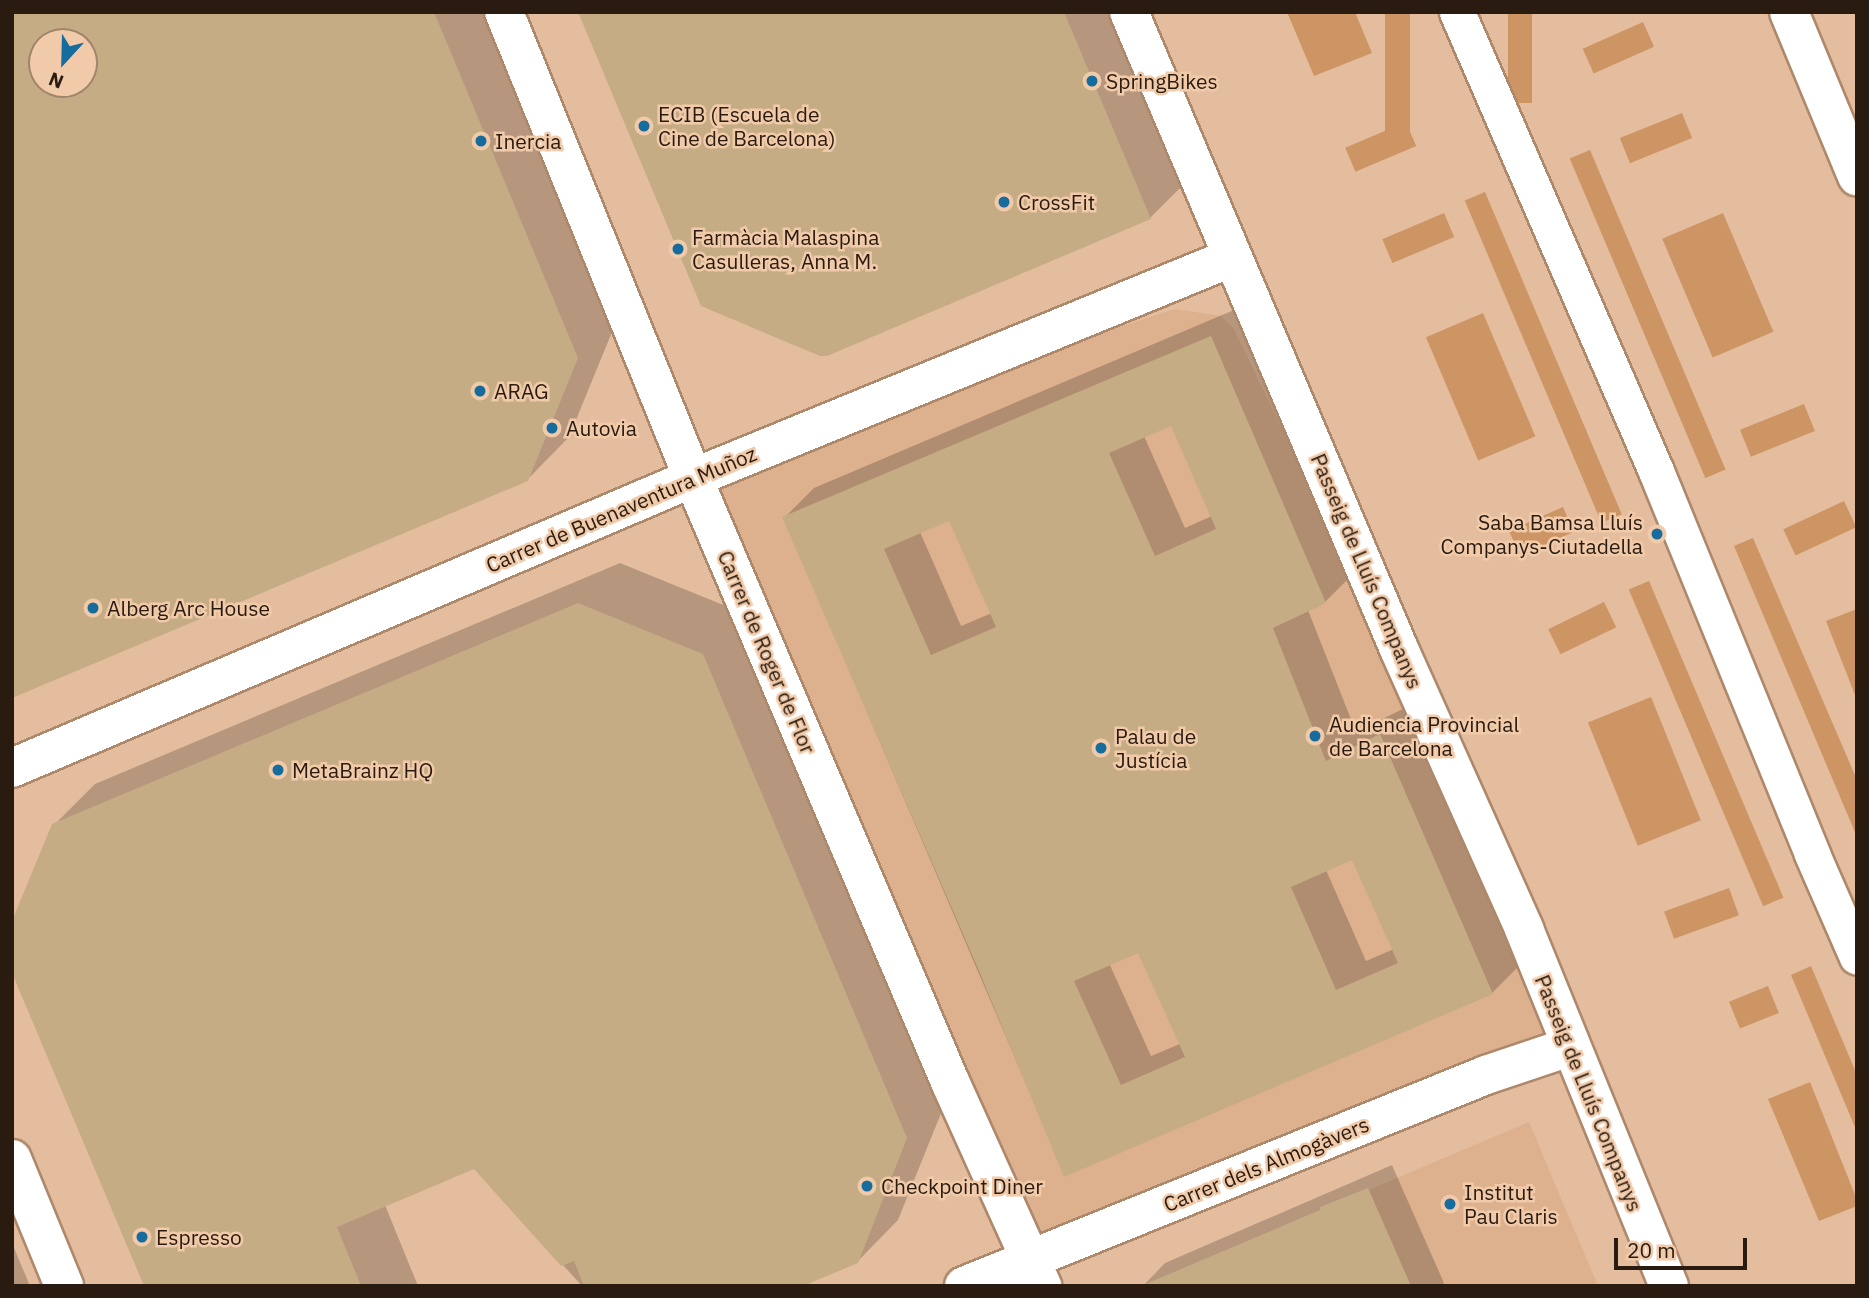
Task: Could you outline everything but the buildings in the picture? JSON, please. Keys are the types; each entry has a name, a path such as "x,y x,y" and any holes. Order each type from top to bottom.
{"street":[{"name":"Carrer de Roger de Flor","path":"504,12 693,478 946,1072 1036,1272"},
{"name":"Passeig de Lluís Companys","path":"1129,12 1399,649 1524,929 1569,1047 1669,1286"},
{"path":"1457,12 1656,471 1812,854 1857,957"},
{"path":"1789,12 1857,176"},
{"name":"Carrer de Buenaventura Muñoz","path":"12,768 693,478 1233,257"},
{"name":"Carrer dels Almogàvers","path":"964,1286 1036,1272 1486,1075 1569,1047"},
{"path":"12,1159 64,1286"}],"shaded area":[{"path":"1287,12 1355,12 1372,53 1314,76"},
{"path":"1385,12 1410,12 1410,149 1385,149"},
{"path":"1508,12 1532,12 1532,103 1508,103"},
{"path":"1643,22 1654,47 1594,74 1583,49"},
{"path":"1682,113 1692,138 1630,163 1620,138"},
{"path":"1406,122 1416,146 1355,172 1345,148"},
{"path":"1590,150 1726,469 1705,478 1570,159"},
{"path":"1485,192 1622,514 1602,523 1465,201"},
{"path":"1444,213 1454,237 1392,263 1382,239"},
{"path":"1723,213 1773,332 1713,358 1662,239"},
{"name":"Palau de Justícia","path":"1175,309 1221,316 1234,329 1524,929 1569,1047 1031,1259 693,478 844,417"},
{"path":"1483,313 1535,436 1478,461 1426,337"},
{"path":"1804,404 1815,431 1751,457 1740,430"},
{"path":"1844,501 1856,527 1796,556 1783,529"},
{"path":"1563,507 1574,532 1520,556 1509,531"},
{"path":"1753,538 1857,780 1857,837 1734,546"},
{"path":"1649,581 1783,898 1763,906 1629,590"},
{"path":"1604,602 1616,627 1561,654 1548,629"},
{"path":"1857,609 1857,700 1826,621"},
{"path":"1651,697 1701,820 1638,846 1588,722"},
{"path":"1729,888 1739,915 1674,939 1664,912"},
{"path":"1811,966 1857,1075 1857,1132 1791,975"},
{"path":"1768,986 1779,1013 1740,1029 1729,1002"},
{"path":"1810,1082 1857,1200 1857,1206 1819,1221 1768,1099"},
{"name":"Institut Pau Claris","path":"1529,1122 1598,1286 1142,1286"}],"place":[{"name":"SpringBikes","path":"1092,81"},
{"name":"ECIB (Escuela de Cine de Barcelona)","path":"644,126"},
{"name":"Inercia","path":"481,141"},
{"name":"CrossFit","path":"1004,202"},
{"name":"Farmàcia Malaspina Casulleras, Anna M.","path":"678,249"},
{"name":"ARAG","path":"480,391"},
{"name":"Autovia","path":"552,428"},
{"name":"Saba Bamsa Lluís Companys-Ciutadella","path":"1657,534"},
{"name":"Alberg Arc House","path":"93,608"},
{"name":"Audiencia Provincial de Barcelona","path":"1315,736"},
{"name":"Palau de Justícia","path":"1101,748"},
{"name":"MetaBrainz HQ","path":"278,770"},
{"name":"Checkpoint Diner","path":"867,1186"},
{"name":"Institut Pau Claris","path":"1450,1204"},
{"name":"Espresso","path":"142,1237"}]}
